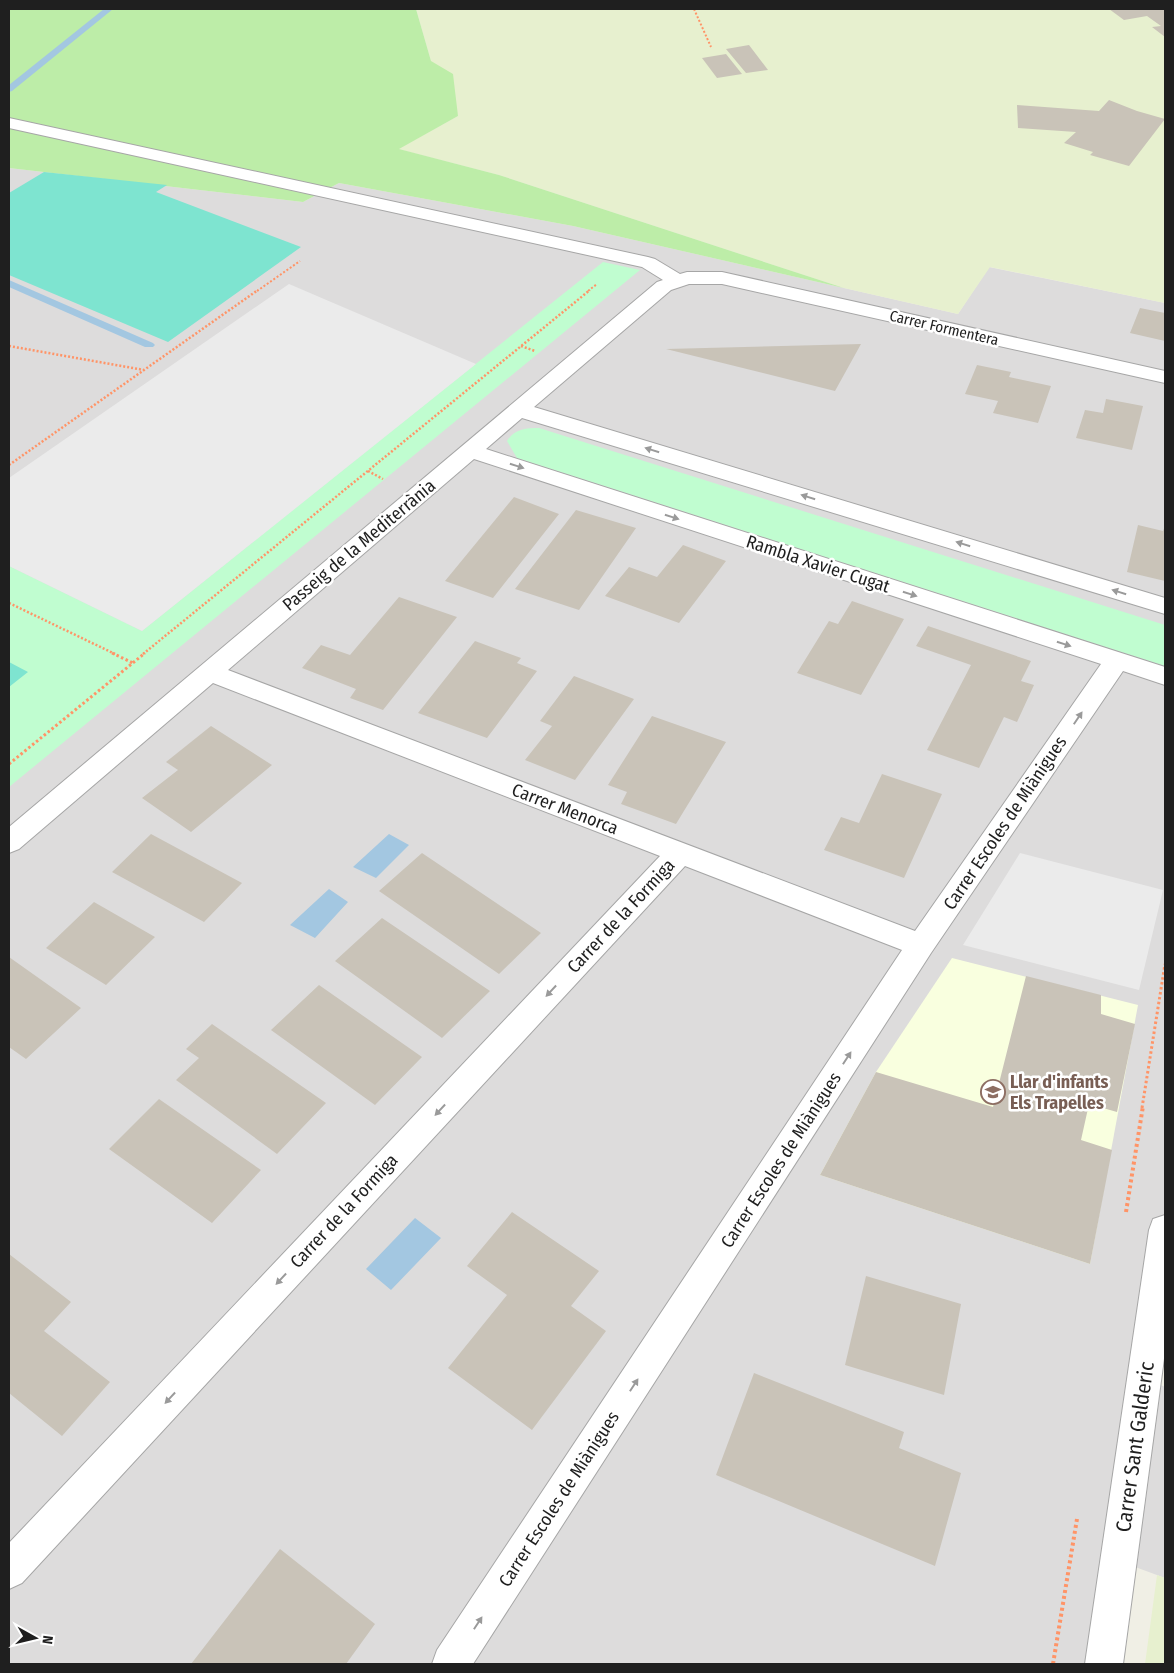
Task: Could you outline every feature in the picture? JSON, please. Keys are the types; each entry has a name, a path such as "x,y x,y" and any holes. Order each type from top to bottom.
{"street":[{"path":"9,123 628,258 648,263 668,274 677,282"},
{"name":"Passeig de la Mediterrània","path":"9,842 471,452 664,286 687,278 722,278"},
{"name":"Carrer Formentera","path":"722,278 1165,377"},
{"path":"520,410 1165,606"},
{"name":"Rambla Xavier Cugat","path":"471,452 1165,676"},
{"name":"Carrer Escoles de Miànigues","path":"451,1664 921,945 1117,661"},
{"name":"Carrer Menorca","path":"209,672 921,945"},
{"name":"Carrer de la Formiga","path":"9,1570 680,853"},
{"name":"Carrer Sant Galderic","path":"1104,1664 1165,1230"}],"path":[{"path":"694,9 711,47"},
{"path":"9,764 628,258"},
{"path":"9,465 300,261"},
{"path":"9,346 144,370"},
{"path":"9,603 132,663"}],"shaded area":[{"path":"416,9 1165,9 1165,303 990,267 958,314 844,288 499,175 398,149 458,116 431,61"},
{"path":"9,168 303,202 339,183 573,226 958,314 989,267 1165,303 1165,1230 1145,1378 1165,1387 1165,1578 1119,1561 1104,1664 9,1664"},
{"path":"44,172 167,185 156,192 301,247 168,342 9,275 9,193"},
{"path":"289,284 476,364 142,631 9,566 9,478"},
{"path":"9,662 28,672 9,687"},
{"path":"389,834 409,845 376,878 353,867"},
{"path":"1020,853 1163,890 1139,990 963,945"},
{"path":"329,889 348,902 315,938 290,925"},
{"name":"Llar d'infants Els Trapelles","path":"952,958 1138,1005 1090,1264 820,1175 876,1072"},
{"path":"415,1218 441,1238 391,1290 366,1269"},
{"path":"1157,1575 1165,1578 1165,1664 1145,1664"}],"green space":[{"path":"9,9 416,9 431,61 453,74 458,116 399,149 499,175 844,288 573,226 339,183 303,202 9,168"},
{"path":"603,262 640,270 9,787 9,566 142,631"},
{"path":"539,428 1165,625 1165,666 517,458 507,441 513,434 521,430"}],"building":[{"path":"1109,9 1165,9 1165,37 1152,27 1161,26 1147,16 1124,20"},
{"path":"749,45 768,70 746,73 726,49"},
{"path":"726,54 742,74 717,78 702,58"},
{"path":"1109,100 1165,119 1129,166 1090,155 1093,152 1064,143 1076,132 1018,128 1017,105 1099,111"},
{"path":"1140,308 1165,313 1165,341 1130,333"},
{"path":"861,344 835,391 666,349"},
{"path":"977,365 1011,372 1009,377 1051,386 1038,423 993,413 998,401 965,394"},
{"path":"1106,399 1143,406 1132,450 1076,438 1085,410 1103,413"},
{"path":"514,497 559,514 493,598 445,581"},
{"path":"576,510 636,528 579,610 515,589"},
{"path":"1138,525 1163,531 1165,526 1165,581 1127,572"},
{"path":"683,545 726,561 679,623 605,596 629,567 657,577"},
{"path":"399,597 457,617 383,710 350,698 356,689 302,668 321,645 350,655"},
{"path":"852,601 904,619 861,695 797,673 829,621 838,624"},
{"path":"928,626 1031,661 1021,681 1034,685 1017,722 1004,717 979,768 927,750 971,665 916,646"},
{"path":"475,641 521,658 517,663 537,671 487,738 418,713"},
{"path":"574,676 634,699 575,780 525,760 552,726 540,721"},
{"path":"652,716 726,742 676,824 621,804 627,792 608,785"},
{"path":"211,726 272,765 191,832 142,798 178,770 166,762"},
{"path":"882,774 942,794 904,878 824,850 841,817 859,823"},
{"path":"151,834 242,883 204,922 112,872"},
{"path":"422,853 541,933 499,974 379,891"},
{"path":"94,902 155,937 106,985 46,948"},
{"path":"382,918 490,991 442,1038 335,961"},
{"path":"9,957 81,1008 26,1059 9,1047"},
{"name":"Llar d'infants Els Trapelles","path":"1026,976 1101,995 1101,1014 1135,1024 1117,1112 1089,1104 1081,1140 1112,1150 1090,1264 820,1175 876,1072 993,1107"},
{"path":"319,985 422,1057 375,1105 271,1030"},
{"path":"212,1024 326,1103 277,1154 176,1080 199,1058 186,1049"},
{"path":"159,1099 261,1170 212,1223 109,1149"},
{"path":"512,1212 599,1271 571,1306 606,1331 532,1430 448,1368 507,1295 467,1266"},
{"path":"9,1254 71,1302 44,1331 110,1382 62,1436 9,1393"},
{"path":"866,1276 961,1304 944,1395 845,1365"},
{"path":"754,1373 904,1432 899,1448 961,1473 935,1566 716,1475"},
{"path":"280,1549 375,1624 346,1664 191,1664"}],"waterway":[{"path":"9,89 109,9"},
{"path":"9,283 149,345"}],"place":[{"name":"Llar d'infants Els Trapelles","path":"993,1092"}]}
